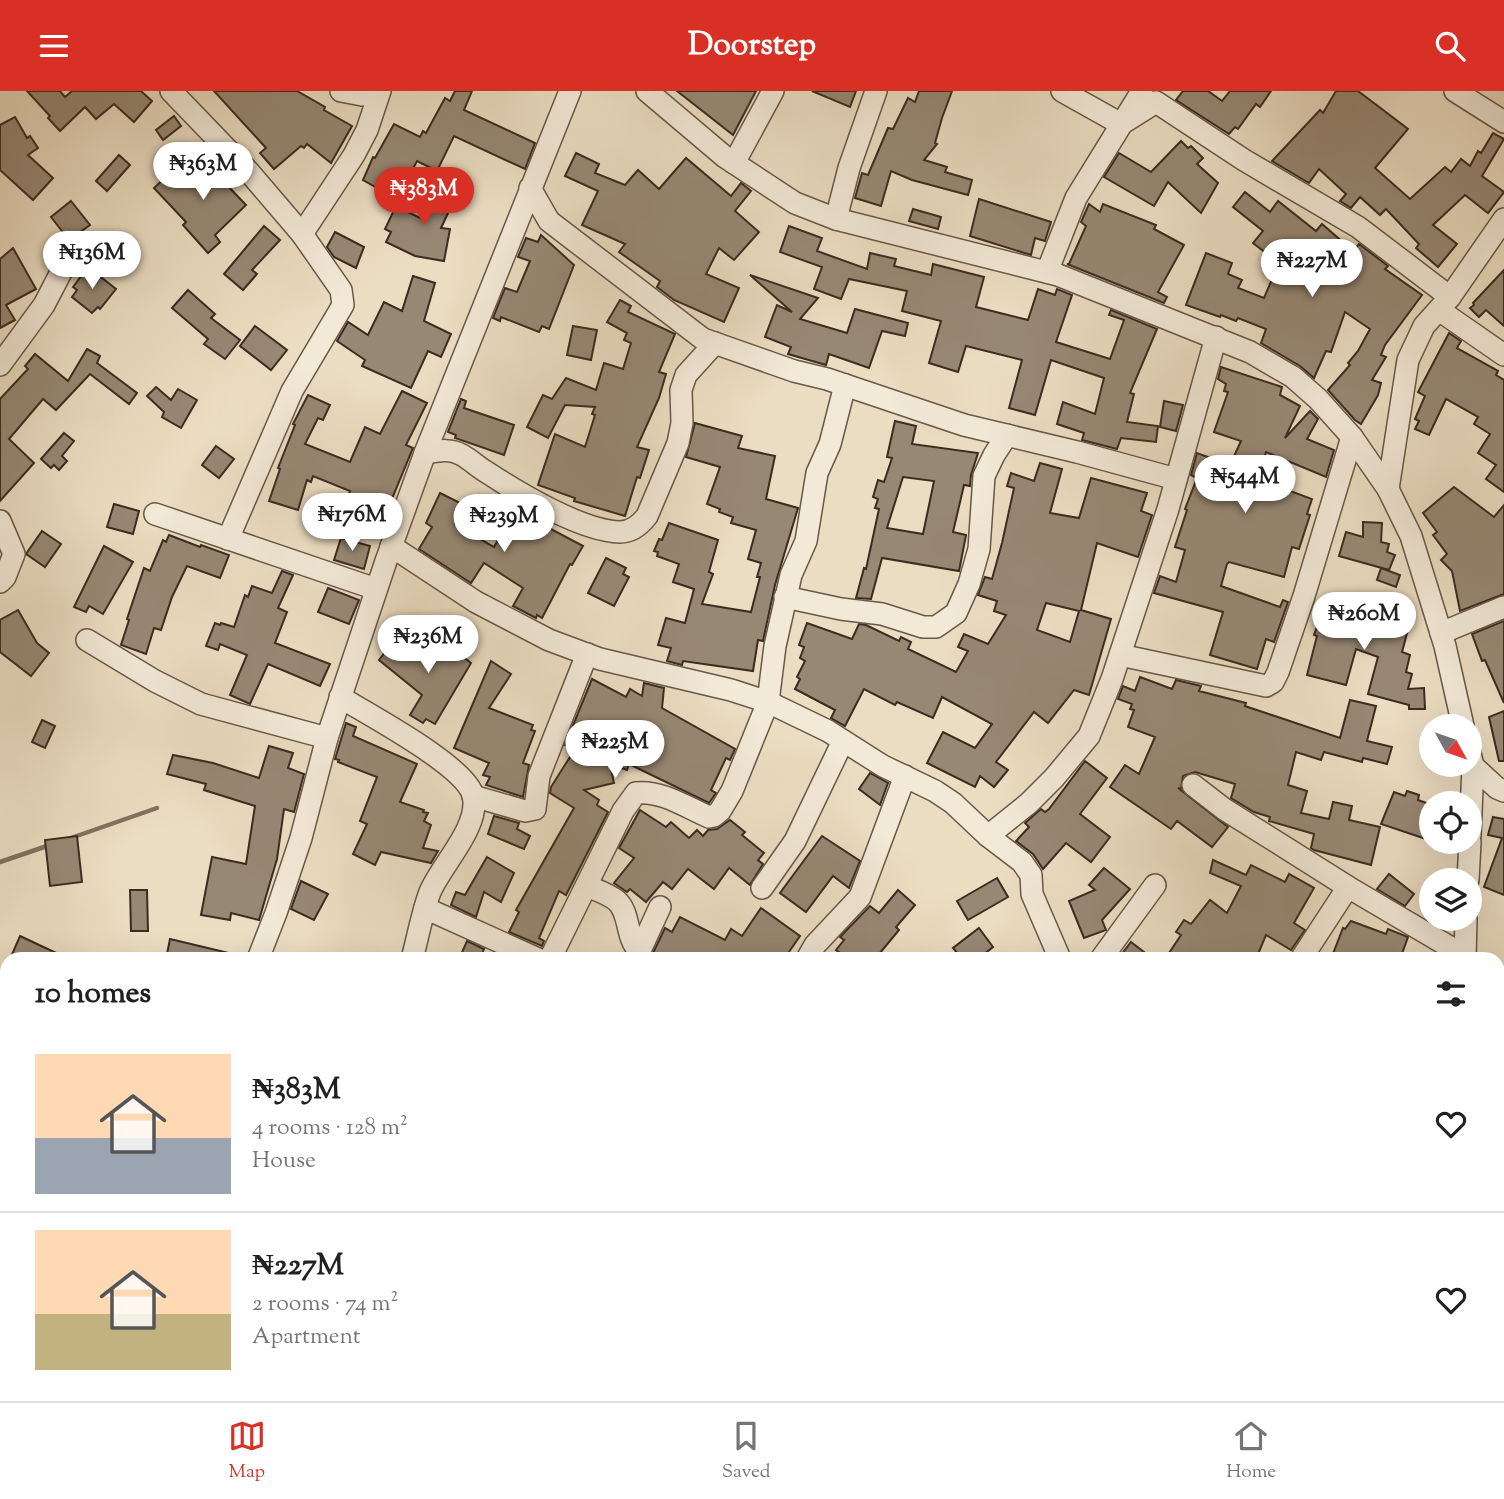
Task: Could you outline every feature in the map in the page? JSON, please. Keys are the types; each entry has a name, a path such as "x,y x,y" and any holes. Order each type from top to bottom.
{"street":[{"path":"170,91 249,172 302,234 341,290 343,305 292,391 228,539"},
{"path":"341,91 362,95 371,91"},
{"path":"302,234 354,155 367,130 380,91"},
{"path":"260,952 301,838 327,738 391,546 425,453 570,91"},
{"path":"647,91 734,163 783,198 836,219 1047,272 1216,337 1250,352 1293,377 1318,399 1352,437 1388,489 1411,536 1441,633 1461,714"},
{"path":"734,163 773,91"},
{"path":"836,219 849,168 876,91"},
{"path":"1062,91 1121,124"},
{"path":"1047,272 1076,198 1142,91"},
{"path":"1455,91 1504,122"},
{"path":"1121,124 1156,102 1244,160 1358,227 1504,355"},
{"path":"530,188 549,221 703,339 964,425 1176,479"},
{"path":"521,215 549,221"},
{"path":"1388,489 1408,360 1424,326 1445,303 1504,219"},
{"path":"0,365 44,305 71,253"},
{"path":"988,836 1045,787 1089,736 1120,655 1176,479 1216,337"},
{"path":"425,453 442,450 461,454 535,503 598,528 622,532 635,528 647,516 678,443 682,422 681,390 686,375 715,343"},
{"path":"554,952 623,811 636,793 660,795 709,817 720,811 732,790 768,702 775,646 790,575 806,541 817,473 830,444 845,385"},
{"path":"785,597 841,609 883,614 923,627 936,627 956,613 969,584 979,549 984,476 1007,435"},
{"path":"1120,655 1270,685 1278,672 1304,596 1352,437"},
{"path":"155,515 376,589"},
{"path":"0,521 13,554 5,577 0,582"},
{"path":"391,546 476,602 515,624 587,654 731,690 768,702 790,711 866,757 936,791 1022,862 1031,875 1032,894 1050,952"},
{"path":"1441,633 1504,607"},
{"path":"87,640 155,681 201,704 327,738"},
{"path":"340,697 437,756 483,800 525,811 535,809 539,776 587,654"},
{"path":"762,888 795,841 843,741"},
{"path":"1482,771 1497,788 1504,791"},
{"path":"811,952 860,897 905,776"},
{"path":"1193,785 1224,809 1455,952"},
{"path":"414,952 436,877 466,829 476,825 483,800"},
{"path":"587,885 615,899 621,906 637,952"},
{"path":"1106,952 1155,885"},
{"path":"1306,952 1348,887"},
{"path":"639,952 660,907"},
{"path":"425,908 522,952"},
{"path":"1465,952 1466,931"}],"building":[{"path":"27,91 60,91 65,97 72,91 141,91 152,101 134,122 114,104 96,119 85,107 60,131"},
{"path":"214,91 297,91 352,126 331,163 307,144 274,169 260,153 266,148"},
{"path":"455,91 472,91 464,110 535,143 525,169 454,136 437,171 417,161 397,199 363,180 373,157 375,158 394,124 420,137 423,131 426,133 445,98 450,101"},
{"path":"677,91 756,91 733,135"},
{"path":"812,91 856,91 850,107"},
{"path":"919,91 952,91 942,118 935,143 937,144 924,160 947,167 945,172 972,180 968,195 912,180 891,171 881,206 855,198 862,173 868,175 888,128 893,129 908,98 915,102"},
{"path":"1183,91 1208,91 1222,101 1230,91 1271,91 1260,107 1256,104 1238,129 1235,127 1229,134 1176,100"},
{"path":"1336,91 1358,91 1408,129 1375,168 1410,199 1445,167 1451,172 1461,159 1470,166 1493,133 1504,139 1482,176 1504,192 1488,213 1465,195 1433,225 1457,244 1438,267 1416,248 1419,244 1386,209 1380,215 1360,197 1351,208 1340,201 1346,194 1319,169 1309,183 1272,161 1320,110 1323,113"},
{"path":"174,116 181,126 163,140 156,130"},
{"path":"15,117 27,138 30,136 38,148 28,155 53,178 33,200 0,170 0,125"},
{"path":"1181,141 1188,148 1191,146 1203,158 1197,164 1218,183 1201,213 1168,182 1154,206 1104,177 1119,153 1151,172"},
{"path":"576,153 599,164 595,173 625,185 638,170 659,189 686,158 731,196 741,183 751,191 735,211 759,232 734,260 719,248 706,274 739,288 724,322 674,300 657,287 660,281 619,252 625,244 582,225 598,191 565,176"},
{"path":"119,155 130,165 107,191 96,181"},
{"path":"213,157 229,178 224,182 246,205 215,235 220,242 208,253 183,225 186,222 154,188 169,174 177,183"},
{"path":"441,181 459,190 441,228 450,229 444,261 415,256 386,242 391,232 385,229 396,206 422,219"},
{"path":"1245,192 1270,212 1278,201 1316,231 1322,224 1353,251 1359,244 1388,266 1385,269 1422,295 1385,345 1381,355 1386,357 1372,380 1381,383 1378,395 1361,424 1328,390 1350,365 1348,363 1370,329 1345,312 1331,352 1326,351 1314,378 1300,366 1261,343 1266,329 1238,318 1236,321 1221,315 1220,317 1186,305 1206,253 1232,263 1228,274 1242,280 1238,288 1264,298 1279,263 1253,243 1263,231 1233,207"},
{"path":"979,199 1051,222 1045,241 1035,238 1031,255 970,236"},
{"path":"71,201 90,225 69,240 51,217"},
{"path":"1089,204 1100,212 1103,204 1156,225 1154,229 1184,245 1158,292 1167,297 1164,303 1067,264 1086,226 1081,222"},
{"path":"913,209 941,217 938,229 909,221"},
{"path":"264,226 280,240 252,270 257,274 243,290 224,274"},
{"path":"789,226 822,238 817,251 867,269 870,253 896,259 894,266 931,275 933,264 984,277 976,307 1028,320 1038,289 1055,295 1057,289 1072,295 1056,342 1110,359 1124,320 1109,315 1111,310 1157,329 1130,393 1134,394 1127,422 1158,426 1156,442 1121,438 1117,449 1082,440 1084,433 1057,424 1063,402 1095,414 1104,378 1051,360 1035,415 1009,408 1022,360 966,346 958,372 929,363 941,321 902,311 907,291 849,279 841,299 814,289 822,267 780,252"},
{"path":"335,232 364,247 356,268 334,257 327,247"},
{"path":"541,235 574,265 549,329 542,326 539,332 501,317 500,321 493,318 505,288 517,292 530,261 518,257 526,238 538,242"},
{"path":"13,248 36,289 6,305 15,320 0,328 0,259"},
{"path":"88,267 116,289 100,309 98,307 92,313 72,297 77,290 73,287"},
{"path":"1504,270 1504,326 1486,310 1479,317 1470,308"},
{"path":"750,275 818,298 800,319 847,333 855,309 908,323 905,336 882,331 869,368 829,354 826,365 788,354 791,347 765,337 777,305 792,312"},
{"path":"413,276 435,283 424,321 451,334 441,357 428,351 411,388 362,366 365,360 337,341 348,322 368,335 384,302 402,311"},
{"path":"188,290 215,314 211,318 240,340 225,359 204,344 208,339 172,308"},
{"path":"620,300 631,306 628,312 675,334 659,372 666,374 659,398 637,447 649,450 625,516 574,501 575,498 538,485 555,434 585,447 595,407 565,405 548,438 527,427 543,395 552,399 566,378 596,390 604,363 623,369 631,343 624,340 627,333 607,322"},
{"path":"255,326 287,350 271,370 240,346"},
{"path":"573,326 597,330 591,360 567,355"},
{"path":"1449,333 1461,341 1457,348 1498,371 1496,375 1504,380 1504,492 1486,479 1496,465 1478,453 1490,434 1474,424 1478,417 1446,399 1429,435 1415,429 1419,421 1415,419 1425,396 1418,392"},
{"path":"87,349 100,356 97,363 137,393 129,404 90,374 56,410 43,399 9,439 34,463 0,501 0,399 28,369 25,366 35,354 68,381"},
{"path":"1221,367 1282,387 1280,395 1300,406 1285,438 1310,411 1318,419 1307,439 1334,450 1326,477 1266,452 1258,479 1312,499 1299,549 1292,547 1284,577 1229,562 1227,564 1221,586 1280,607 1283,600 1288,602 1274,642 1266,639 1257,669 1210,655 1223,612 1154,593 1160,576 1176,582 1185,550 1175,547 1197,478 1191,475 1197,453 1230,465 1241,441 1214,432 1228,392 1224,391 1226,384 1218,379"},
{"path":"156,387 171,400 178,389 197,400 181,428 162,417 164,412 147,396"},
{"path":"402,391 427,403 406,445 413,448 391,501 393,502 388,517 346,501 350,491 313,476 311,482 307,480 298,510 269,501 280,469 278,468 295,425 293,424 308,395 330,405 323,420 318,418 305,444 350,462 365,427 380,434"},
{"path":"461,399 466,401 464,408 514,425 504,455 455,438 456,435 448,432"},
{"path":"1164,401 1183,405 1176,431 1160,427"},
{"path":"895,421 916,426 912,444 978,453 970,486 964,485 953,532 966,535 959,571 882,558 871,599 856,598 864,568 866,569 879,509 875,508 878,499 873,497 878,480 884,482 892,458 887,457","holes":["903,477 934,481 923,534 887,528"]},
{"path":"695,423 742,436 738,448 775,456 766,499 798,508 775,585 763,641 758,640 753,671 683,661 682,665 667,661 671,648 658,645 666,618 685,623 694,589 673,582 679,564 657,556 658,552 654,551 669,523 718,540 709,572 713,574 702,604 751,612 760,577 757,577 761,563 748,559 756,530 731,523 733,517 707,504 720,467 686,457"},
{"path":"64,433 74,441 62,456 67,461 59,470 54,465 51,468 41,459"},
{"path":"216,446 234,459 219,478 202,465"},
{"path":"1040,463 1062,469 1050,513 1079,518 1091,478 1147,493 1141,511 1152,515 1138,557 1097,543 1081,610 1111,619 1089,695 1074,690 1048,723 1034,712 996,762 1008,770 994,787 980,776 975,787 927,763 943,732 975,748 992,724 942,697 933,718 897,702 895,705 864,689 845,726 831,718 835,710 795,689 800,679 797,677 805,661 800,658 804,647 799,645 807,623 852,639 859,624 866,625 899,641 901,637 911,642 908,649 956,672 968,651 958,647 964,634 988,644 1006,615 994,611 997,601 978,595 985,577 992,579 1002,543 1014,488 1007,486 1011,473 1034,481","holes":["1046,603 1079,611 1070,642 1037,630"]},
{"path":"1454,487 1494,517 1504,505 1504,594 1460,611 1452,571 1441,560 1447,554 1433,535 1437,532 1423,513"},
{"path":"440,493 464,505 455,524 494,547 515,510 583,546 572,565 570,564 542,618 537,615 536,618 513,606 523,588 484,563 471,583 419,549 432,527 426,523"},
{"path":"114,504 139,511 133,534 107,527"},
{"path":"1363,522 1382,523 1381,542 1389,544 1387,552 1395,555 1389,570 1339,556 1346,532 1363,537"},
{"path":"42,531 61,544 45,567 26,554"},
{"path":"169,535 229,555 220,578 187,566 172,597 161,630 154,628 146,654 121,645 144,568 150,571 163,540 166,542"},
{"path":"341,538 370,546 364,569 334,560"},
{"path":"104,546 133,562 103,614 89,606 86,612 74,607"},
{"path":"606,558 626,568 623,574 629,577 614,606 588,593"},
{"path":"1381,568 1400,575 1396,587 1377,580"},
{"path":"282,571 293,575 278,608 287,612 275,643 330,664 320,686 268,664 250,704 230,695 247,655 220,644 218,650 206,646 215,623 234,627 245,595 248,597 252,586 272,593"},
{"path":"328,588 359,600 349,624 318,612"},
{"path":"1327,600 1377,617 1379,610 1399,616 1374,634 1410,622 1402,652 1410,655 1406,672 1412,674 1408,689 1424,688 1425,709 1409,709 1409,705 1368,694 1378,657 1356,649 1346,685 1307,675 1317,636 1314,635"},
{"path":"18,610 37,643 49,653 31,676 0,652 0,620"},
{"path":"1504,621 1504,703 1485,660 1482,661 1472,634"},
{"path":"397,637 422,657 438,637 471,663 435,724 426,719 423,723 410,715 422,695 379,660"},
{"path":"491,661 511,674 489,708 533,725 531,730 535,731 523,763 529,765 523,797 486,785 490,777 483,775 489,763 454,748"},
{"path":"1140,677 1172,689 1176,680 1201,686 1199,691 1246,703 1245,706 1340,738 1350,700 1376,706 1367,741 1392,747 1387,764 1363,758 1362,762 1324,752 1321,760 1296,752 1288,785 1307,791 1301,813 1329,819 1333,802 1352,806 1349,820 1380,827 1371,865 1314,850 1311,848 1314,834 1269,821 1270,817 1254,812 1231,798 1235,784 1195,772 1183,776 1181,789 1178,788 1228,827 1212,847 1177,821 1171,829 1110,787 1125,765 1139,774 1155,737 1128,727 1134,710 1130,709 1132,704 1118,699 1123,686 1135,691"},
{"path":"592,679 626,697 630,689 642,696 644,683 664,688 662,708 735,749 730,760 726,758 711,790 716,793 709,803 629,764 627,770 610,764 614,783 584,790 599,800 597,805 608,812 566,895 559,891 539,938 544,941 542,946 509,932 519,912 516,910 574,808 550,793 575,749 565,745"},
{"path":"1504,711 1504,761 1499,761 1489,717"},
{"path":"42,720 55,726 45,748 32,742"},
{"path":"346,723 356,727 353,736 417,764 400,802 428,813 424,821 431,825 423,848 438,851 431,863 381,852 375,865 353,854 367,824 360,821 377,777 335,759"},
{"path":"269,746 293,753 288,768 304,774 294,812 284,809 277,859 259,920 231,913 230,920 201,915 212,857 246,864 255,806 204,790 206,784 167,774 173,755 213,763 259,778"},
{"path":"1085,761 1107,778 1080,814 1110,837 1091,862 1066,843 1043,869 1033,854 1016,841 1029,827 1025,823 1041,809 1045,812 1049,809"},
{"path":"870,773 888,783 880,805 859,789"},
{"path":"1407,791 1419,795 1419,837 1381,824 1394,792 1405,796"},
{"path":"640,810 666,827 671,822 689,838 697,830 703,836 708,830 717,829 730,820 745,832 742,835 764,853 758,860 763,864 750,885 729,868 714,889 688,869 672,889 663,882 646,902 630,889 627,892 614,883 634,858 619,848"},
{"path":"494,816 519,823 517,829 530,836 524,849 488,834"},
{"path":"1493,817 1504,819 1504,895 1484,887 1502,838 1488,835"},
{"path":"77,836 82,882 50,886 45,840"},
{"path":"822,836 860,861 849,888 833,876 806,912 780,893"},
{"path":"487,857 514,873 501,902 484,892 476,917 451,905 456,892 465,895"},
{"path":"1213,860 1246,875 1251,865 1285,882 1289,874 1314,888 1294,923 1305,930 1291,950 1266,935 1259,952 1170,952 1181,935 1176,932 1184,920 1191,924 1210,900 1227,913 1241,886 1210,873"},
{"path":"1104,868 1130,889 1102,920 1106,930 1084,938 1069,901 1095,890 1089,885"},
{"path":"1389,874 1414,894 1405,906 1377,889"},
{"path":"997,878 1008,897 968,920 957,901"},
{"path":"301,881 328,894 314,920 291,909"},
{"path":"130,890 147,890 148,931 131,931"},
{"path":"898,890 915,905 896,927 899,930 881,952 836,950 844,940 840,937 870,906 879,913"},
{"path":"761,908 800,936 789,952 653,952 665,928 672,932 680,917 725,940 731,929 742,936"},
{"path":"1351,921 1386,934 1388,929 1408,937 1403,952 1334,952 1343,928"},
{"path":"979,928 993,947 987,952 956,952 953,948"},
{"path":"20,936 54,952 13,952"},
{"path":"170,939 225,952 167,952"},
{"path":"467,941 484,949 483,952 462,952"},
{"path":"1131,942 1144,952 1123,952"}],"waterway":[{"path":"71,838 157,808"},
{"path":"0,862 50,845"}]}
